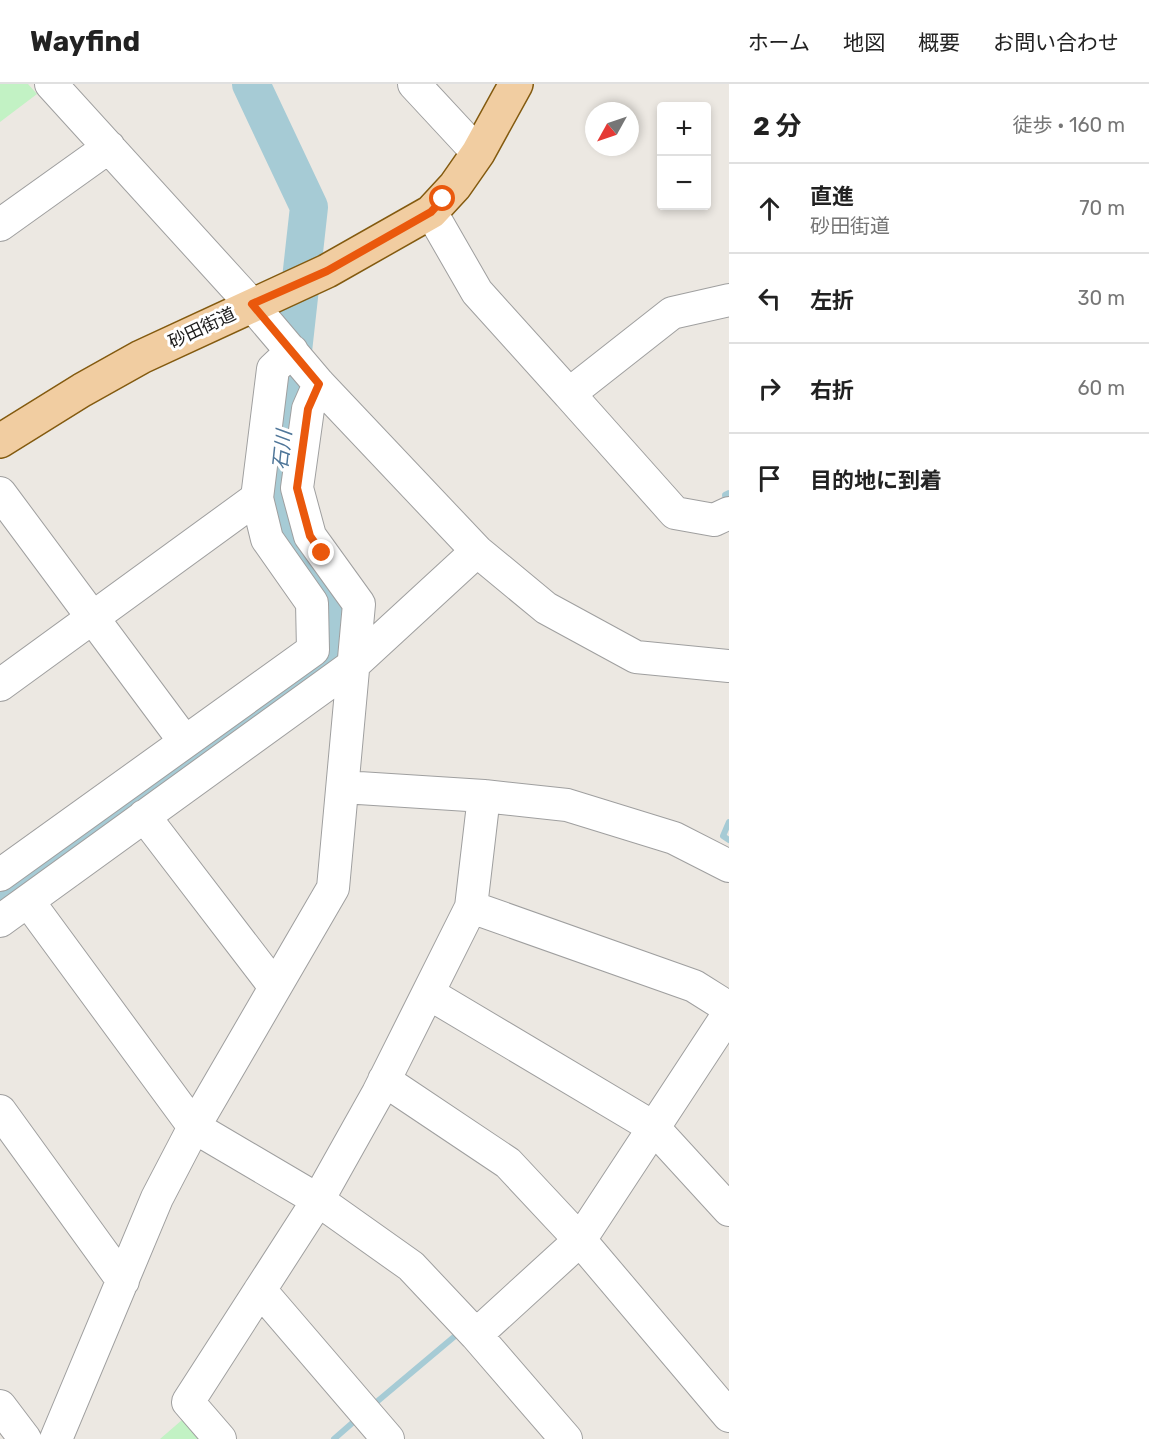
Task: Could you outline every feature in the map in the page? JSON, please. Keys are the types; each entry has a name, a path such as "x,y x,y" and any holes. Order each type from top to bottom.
{"main road":[{"name":"砂田街道","path":"0,441 82,390 131,363 252,304 327,271 431,212 455,186 478,153 516,84"}],"street":[{"path":"414,84 478,153"},
{"path":"62,88 109,147 252,304 319,384 477,551 546,608 636,657 729,666"},
{"path":"0,225 109,147"},
{"path":"431,212 477,292 675,513 714,520 729,513"},
{"path":"569,394 672,314 729,300"},
{"path":"0,875 313,650 312,603 267,539 257,498 273,369 292,351"},
{"path":"56,1439 158,1198 194,1126 333,888 359,604 310,536 297,488 308,409 319,384"},
{"path":"0,493 185,742"},
{"path":"0,685 257,498"},
{"path":"0,921 352,666 477,551"},
{"path":"343,787 484,796 567,805 674,838 729,866"},
{"path":"220,1439 188,1402 318,1200 384,1080 471,907 484,796"},
{"path":"144,816 275,987"},
{"path":"28,901 194,1126 318,1200 411,1266 476,1335 566,1439"},
{"path":"471,907 694,986 729,1008"},
{"path":"428,993 653,1127 729,1210"},
{"path":"476,1335 580,1240 729,1013"},
{"path":"384,1080 508,1163 580,1240 729,1416"},
{"path":"0,1111 123,1281"},
{"path":"260,1290 388,1439"},
{"path":"0,1406 25,1439"},
{"path":"718,1439 729,1433"}],"green space":[{"path":"0,84 28,84 37,94 0,122"},
{"path":"182,1420 196,1422 211,1439 160,1439"}],"waterway":[{"name":"石川","path":"0,899 326,661 340,635 330,599 287,535 278,486 309,207 251,84"},
{"path":"726,504 725,495 729,493"},
{"path":"729,822 723,836 729,840"},
{"path":"373,1405 461,1331"},
{"path":"334,1439 358,1418"}],"route":[{"path":"322,553 310,536 297,488 308,409 319,384 252,304 327,271 431,212 443,199"}]}
